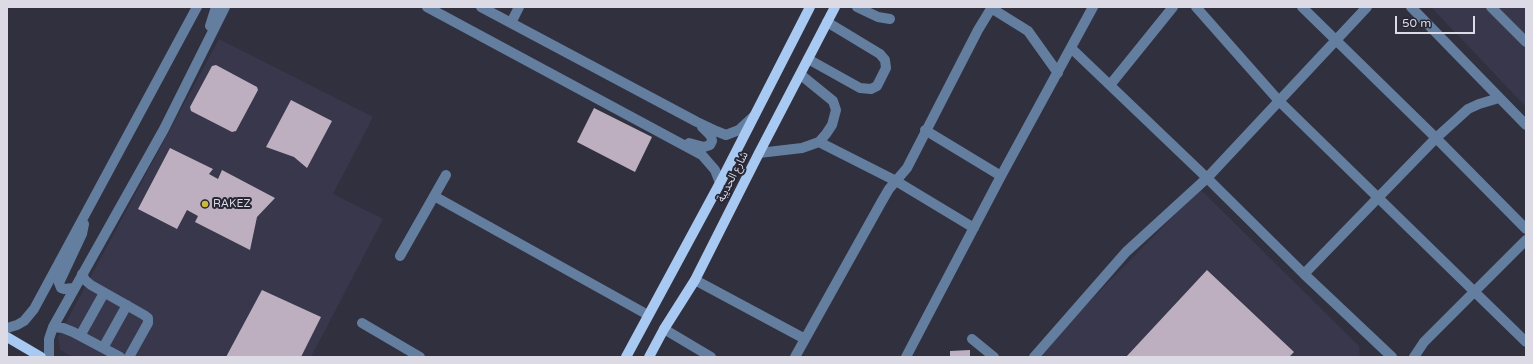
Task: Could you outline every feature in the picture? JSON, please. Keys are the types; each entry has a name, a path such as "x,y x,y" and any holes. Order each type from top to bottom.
{"main road":[{"name":"شارع الحديبة","path":"626,357 720,183 810,7"},
{"name":"شارع الحديبة","path":"649,357 664,329 695,280 759,153 836,7"},
{"path":"7,337 41,357"}],"street":[{"path":"7,328 17,325 30,315 197,7"},
{"path":"208,40 210,24 216,7"},
{"path":"50,357 49,338 53,327 164,128 225,7"},
{"path":"427,7 702,155 710,162 720,183"},
{"path":"481,7 696,122 726,134 739,130 753,117"},
{"path":"511,23 519,7"},
{"path":"857,7 878,17 890,19"},
{"path":"906,357 1001,176 1093,7"},
{"path":"1110,85 1173,7"},
{"path":"1196,7 1279,101 1526,342"},
{"path":"1302,7 1337,39 1526,229"},
{"path":"1034,357 1126,252 1207,178 1366,7"},
{"path":"1411,7 1526,125"},
{"path":"1491,7 1526,42"},
{"path":"795,357 889,189 907,168 925,130 991,8 1028,31 1058,73"},
{"path":"808,59 860,88 871,89 877,86 886,68 885,60 880,54 827,22"},
{"path":"1071,48 1207,178 1304,274 1392,357"},
{"path":"759,153 802,148 818,142 832,125 836,110 833,101 801,75"},
{"path":"1304,274 1436,138 1468,109 1499,98"},
{"path":"671,139 704,147 710,145 712,141 711,136 696,122"},
{"path":"925,130 1001,176"},
{"path":"818,142 896,181 974,228"},
{"path":"400,256 446,175"},
{"path":"434,196 648,315"},
{"path":"74,288 61,288 59,283 82,234 85,216"},
{"path":"1414,357 1424,342 1526,240"},
{"path":"82,274 88,283 146,316 149,321 129,357"},
{"path":"695,280 805,339"},
{"path":"80,336 104,293"},
{"path":"103,348 127,305"},
{"path":"362,323 420,357"},
{"path":"53,327 68,330 120,357"},
{"path":"664,329 711,357"},
{"path":"972,339 994,357"}],"shaded area":[{"path":"1431,7 1526,7 1526,107"},
{"path":"219,39 373,117 333,194 383,219 311,357 73,357 60,350 58,337"},
{"path":"1200,189 1359,346 1360,357 1035,357"}],"building":[{"path":"216,65 257,87 258,90 236,131 232,132 191,111 190,107 212,66"},
{"path":"291,100 332,121 307,168 294,157 266,147"},
{"path":"594,108 652,137 635,172 577,142"},
{"name":"RAKEZ","path":"170,148 213,169 209,174 218,179 222,170 275,198 257,217 250,250 195,222 198,216 187,210 177,229 138,209"},
{"path":"1207,270 1294,352 1289,357 1126,357"},
{"path":"262,290 321,317 301,357 226,357"},
{"path":"970,350 970,357 950,357 950,351"}],"place":[{"name":"RAKEZ","path":"205,204"}]}
